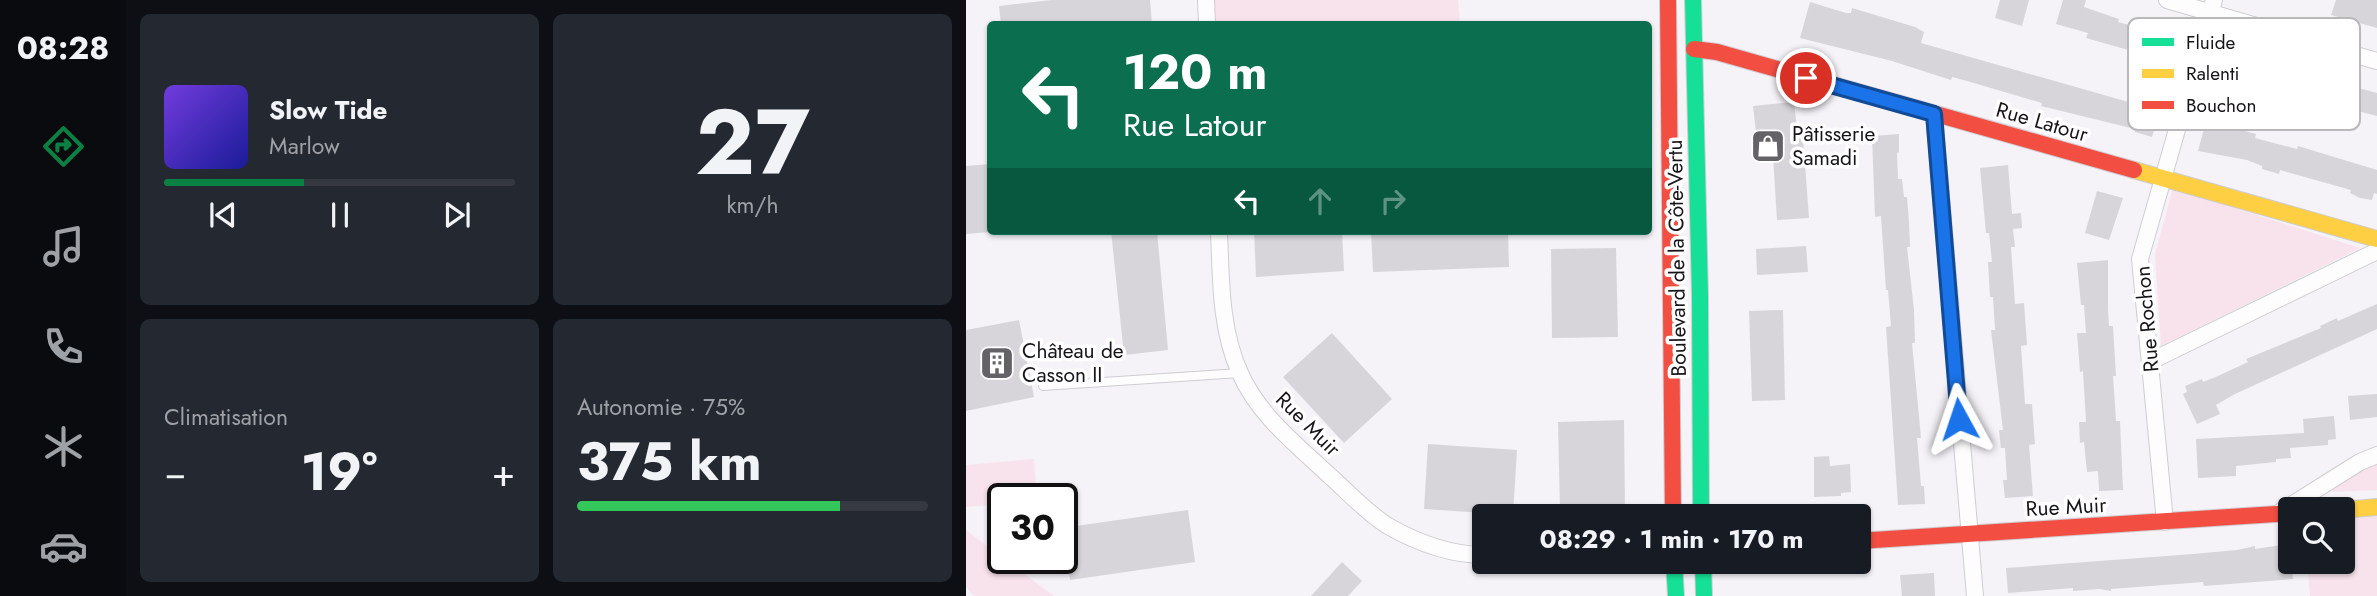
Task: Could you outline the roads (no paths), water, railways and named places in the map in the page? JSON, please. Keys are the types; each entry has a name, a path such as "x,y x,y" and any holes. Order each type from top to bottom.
{"street":[{"path":"1206,0 1207,21"},
{"name":"Boulevard de la Côte-Vertu","path":"1668,0 1673,504"},
{"name":"Boulevard de la Côte-Vertu","path":"1693,0 1700,296 1701,504"},
{"path":"2167,0 2212,6 2248,18"},
{"name":"Rue Latour","path":"1694,49 1717,52 2377,239"},
{"path":"2360,55 2377,61"},
{"path":"1934,114 1975,596"},
{"name":"Rue Rochon","path":"2165,522 2140,259 2176,130"},
{"name":"Rue Muir","path":"1219,235 1224,324 1240,373 1271,421 1385,524 1439,549 1472,555"},
{"path":"2151,360 2377,251"},
{"name":"Rue Muir","path":"2308,497 2360,462 2377,454"},
{"path":"2355,509 2377,507"},
{"name":"Rue Muir","path":"1871,540 2278,514"},
{"path":"1675,574 1676,596"},
{"path":"1703,574 1704,596"}],"lane":[{"path":"1043,386 1240,373"}],"place":[{"name":"Pâtisserie Samadi","path":"1768,146"},
{"name":"Château de Casson II","path":"997,363"}]}
